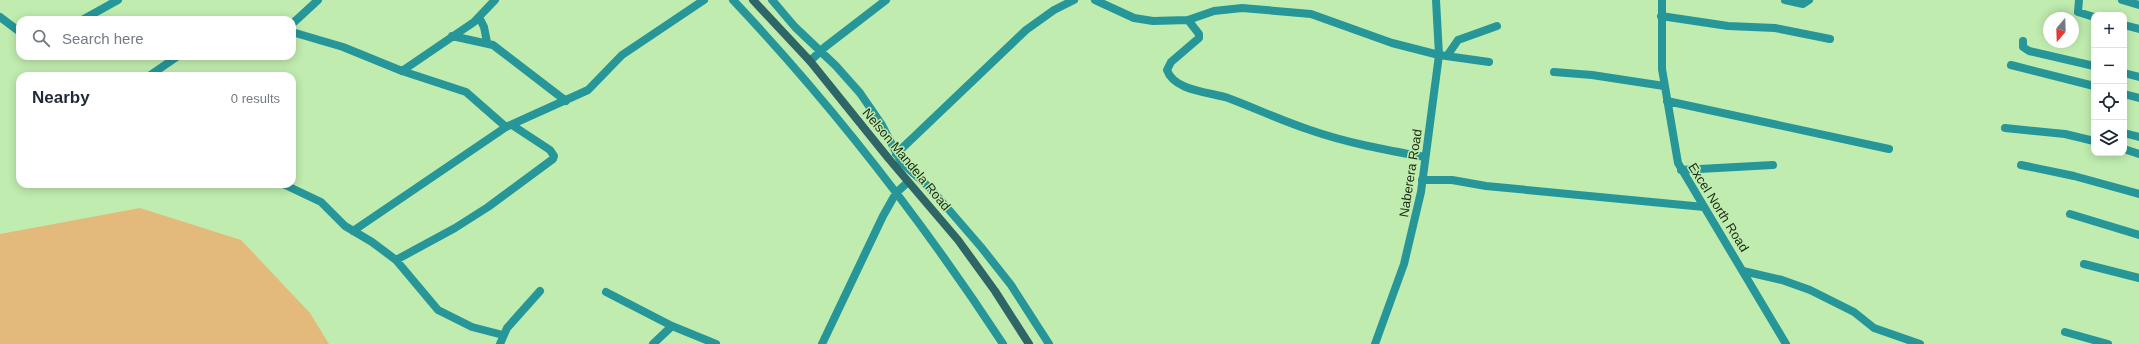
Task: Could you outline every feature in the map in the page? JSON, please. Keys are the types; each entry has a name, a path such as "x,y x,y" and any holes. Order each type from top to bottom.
{"main road":[{"name":"Nelson Mandela Road","path":"753,0 810,61 982,271 1029,344"}],"street":[{"path":"89,16 118,0"},
{"path":"296,20 318,0"},
{"path":"402,71 479,17 495,0"},
{"path":"352,231 509,126 588,90 622,55 704,0"},
{"path":"734,0 795,66 896,194 958,275 1003,344"},
{"path":"772,0 795,27 821,51 864,99 885,130 896,154 905,166 941,200 990,258 1011,285 1049,344"},
{"path":"810,61 886,0"},
{"path":"896,154 1026,30 1054,10 1074,0"},
{"path":"1095,0 1144,20 1188,20 1214,11 1242,8 1311,14 1337,22 1392,43 1443,55 1489,62"},
{"path":"1241,0 1242,8"},
{"name":"Naberera Road","path":"1376,344 1411,238 1422,180 1443,55 1435,12 1436,0"},
{"name":"Excel North Road","path":"1662,0 1661,16 1664,86 1674,148 1681,170 1744,271 1763,307 1786,344"},
{"path":"1785,0 1803,4 1809,0"},
{"path":"2079,0 2078,12 2091,16"},
{"path":"2122,0 2139,5"},
{"path":"1661,16 1728,26 1775,28 1830,39"},
{"path":"0,17 16,29"},
{"path":"479,17 484,27 486,42"},
{"path":"1188,20 1199,34 1199,38 1171,62 1167,70 1170,77 1179,83 1215,93 1310,131 1357,144 1425,157"},
{"path":"1443,55 1458,40 1497,26"},
{"path":"2127,26 2139,29"},
{"path":"296,33 466,92 509,126 550,150 554,156 553,159 488,207 455,228 396,260"},
{"path":"452,36 486,42 498,48 566,101"},
{"path":"2023,41 2024,48 2029,51 2091,65"},
{"path":"155,72 172,60"},
{"path":"2011,65 2091,85"},
{"path":"1554,72 1607,77 1664,86"},
{"path":"2127,74 2139,77"},
{"path":"2127,95 2139,98"},
{"path":"1667,101 1889,149"},
{"path":"2005,128 2065,134 2091,140"},
{"path":"2127,134 2139,137"},
{"path":"2127,150 2139,154"},
{"path":"1681,170 1773,165"},
{"path":"2021,165 2074,176 2139,194"},
{"path":"1422,180 1452,180 1486,186 1617,200 1704,207"},
{"path":"822,344 875,232 896,194 908,182"},
{"path":"292,188 322,202 352,231 372,242 396,260 438,310 502,340 509,325 540,291"},
{"path":"2070,214 2139,234"},
{"path":"2084,264 2139,278"},
{"path":"1744,271 1789,282 1810,290 1854,312 1874,328 1920,344"},
{"path":"606,292 672,326 716,344"},
{"path":"652,344 672,326"},
{"path":"2065,332 2108,344"}],"shaded area":[{"path":"140,208 241,240 310,313 329,344 0,344 0,234"}]}
